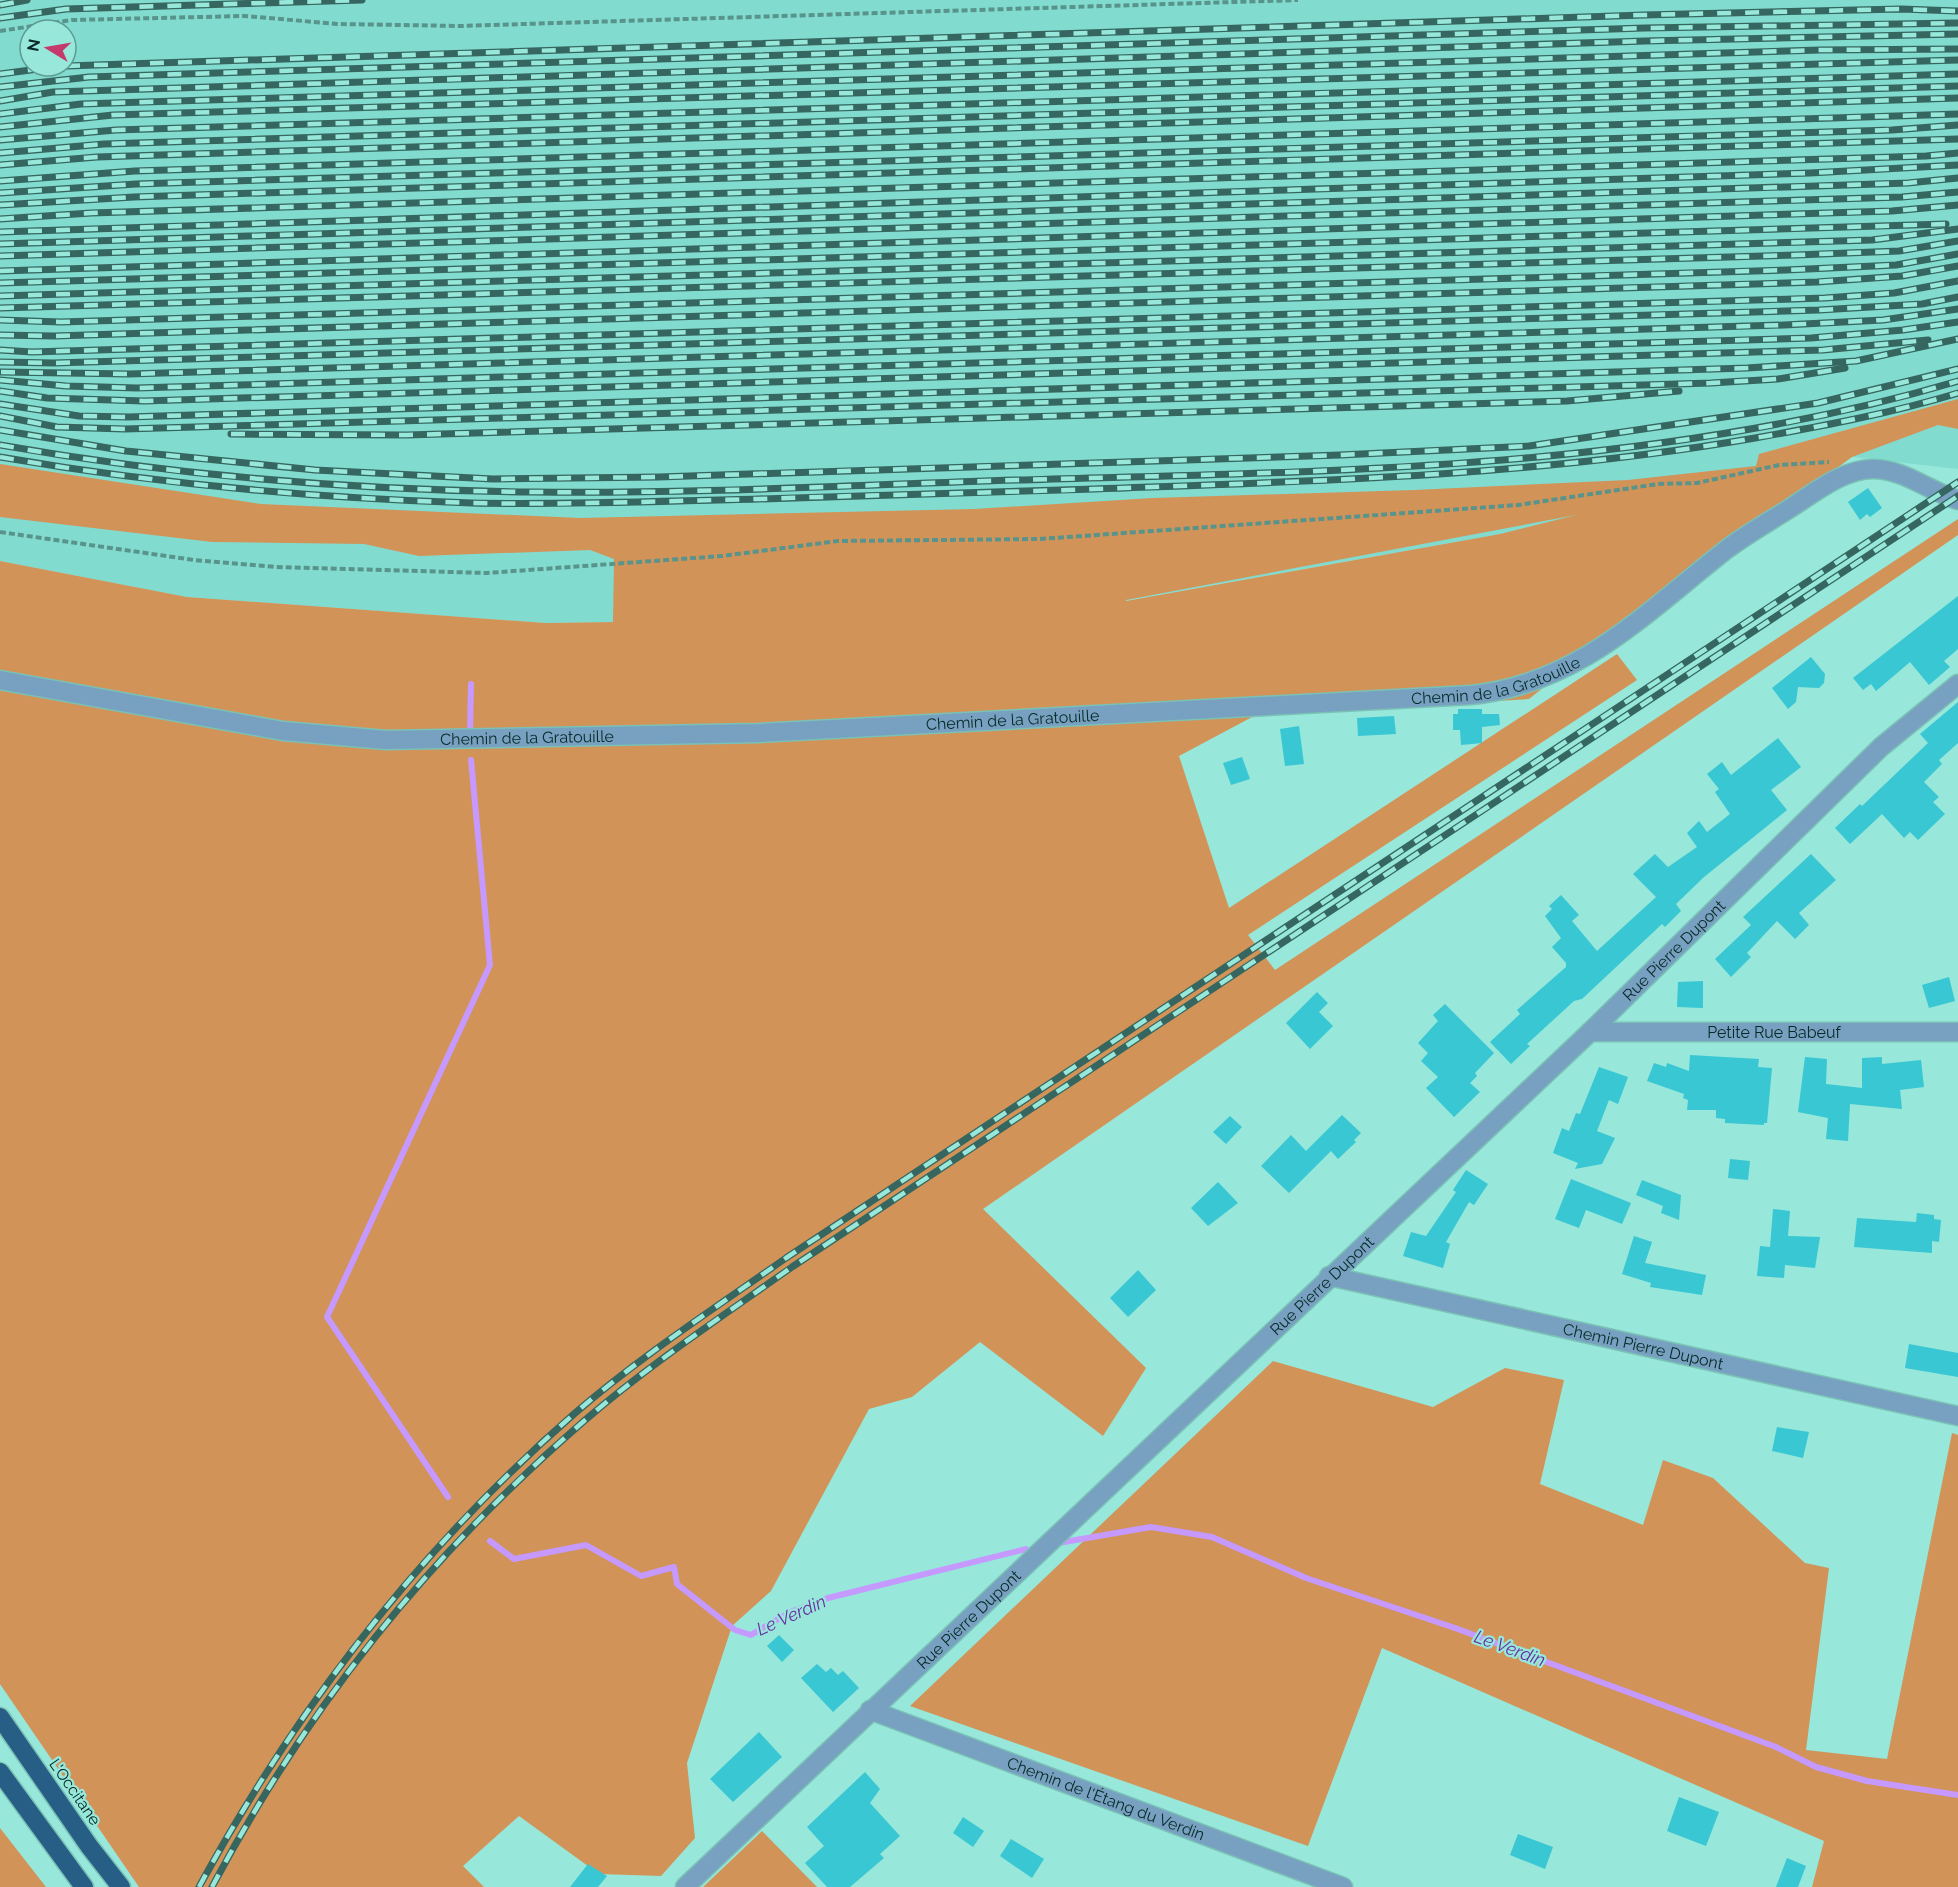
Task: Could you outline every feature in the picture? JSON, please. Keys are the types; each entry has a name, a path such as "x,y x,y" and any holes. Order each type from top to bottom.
{"highway":[{"name":"L'Occitane","path":"0,1717 89,1846 121,1887"},
{"path":"0,1772 84,1887"}],"street":[{"name":"Chemin de la Gratouille","path":"0,680 39,689 283,731 386,740 759,733 1489,693 1553,675 1575,665 1651,612 1729,548 1819,490 1853,473 1867,470 1895,473 1958,501"},
{"name":"Rue Pierre Dupont","path":"685,1887 1329,1276 1590,1032 1881,747 1958,684"},
{"name":"Petite Rue Babeuf","path":"1590,1032 1958,1032"},
{"name":"Chemin Pierre Dupont","path":"1329,1276 1958,1416"},
{"name":"Chemin de l'Étang du Verdin","path":"870,1710 1343,1887"}],"path":[{"path":"0,31 72,20 244,16 339,24 460,26 1298,0"},
{"path":"0,531 194,560 276,567 487,573 722,556 838,542 1040,539 1518,506 1658,483 1697,483 1807,461 1830,462 1867,470"}],"shaded area":[{"path":"0,0 1958,0 1958,469 1852,457 1500,534 1045,615 546,623 187,597 0,561"},
{"path":"1958,399 1958,429 1938,425 1852,457 1619,627 1529,699 1254,716 1179,756 1229,908 1617,654 1637,680 1248,935 1275,970 1958,519 1958,535 983,1209 1146,1368 1103,1436 980,1342 912,1397 869,1409 771,1591 732,1626 687,1763 695,1838 661,1876 599,1874 519,1816 463,1866 484,1887 139,1887 0,1684 0,561 187,597 546,623 613,622 614,559 590,550 419,556 364,544 212,542 0,517 0,464 261,504 580,518 974,509 1153,498 1414,490 1628,480 1756,466 1759,454","holes":["1576,515 1500,534 1126,601"]},
{"path":"1273,1361 1433,1407 1505,1368 1564,1380 1540,1484 1643,1525 1663,1460 1713,1478 1805,1563 1829,1568 1806,1750 1887,1759 1952,1433 1958,1435 1958,1887 1812,1887 1824,1841 1382,1648 1308,1846 910,1706"},
{"path":"0,1828 46,1887 0,1887"},
{"path":"762,1831 817,1887 703,1887"}],"building":[{"path":"1868,488 1882,508 1870,517 1867,514 1860,520 1848,502"},
{"path":"1958,596 1958,649 1944,661 1950,667 1929,685 1910,662 1876,691 1871,684 1863,690 1853,678"},
{"path":"1811,657 1825,674 1824,683 1819,688 1798,687 1796,702 1788,709 1772,688"},
{"path":"1958,702 1958,743 1939,760 1942,764 1924,782 1939,797 1933,802 1945,814 1918,840 1910,832 1904,838 1882,814 1850,844 1835,828 1860,804 1862,806 1928,743 1920,734"},
{"path":"1458,709 1482,709 1482,714 1499,714 1500,725 1482,727 1482,743 1461,745 1460,730 1453,730 1453,714 1458,714"},
{"path":"1394,716 1396,734 1358,736 1357,718"},
{"path":"1299,726 1304,764 1285,766 1280,729"},
{"path":"1778,738 1801,767 1771,790 1787,810 1704,877 1676,904 1681,911 1665,927 1662,924 1582,999 1574,1001 1527,1044 1530,1046 1511,1064 1490,1042 1520,1014 1517,1010 1566,967 1566,963 1552,947 1561,938 1545,916 1552,909 1549,906 1561,895 1579,915 1572,921 1597,951 1656,897 1633,874 1655,854 1668,867 1697,847 1687,833 1699,821 1707,832 1730,814 1715,792 1719,789 1707,774 1722,762 1731,775"},
{"path":"1242,757 1250,779 1231,785 1223,763"},
{"path":"1811,854 1836,880 1799,913 1809,925 1795,939 1777,921 1747,953 1751,957 1731,977 1715,959 1751,925 1743,917"},
{"path":"1949,977 1955,1001 1929,1008 1922,985"},
{"path":"1703,981 1703,1008 1677,1007 1678,982"},
{"path":"1317,992 1328,1003 1319,1012 1333,1026 1310,1049 1286,1023"},
{"path":"1445,1004 1494,1053 1475,1073 1477,1076 1470,1083 1480,1092 1454,1117 1426,1088 1438,1077 1421,1061 1428,1053 1418,1043 1438,1021 1433,1015"},
{"path":"1690,1055 1759,1059 1758,1067 1772,1068 1767,1123 1764,1125 1725,1123 1725,1119 1716,1118 1716,1110 1687,1110 1688,1100 1683,1098 1684,1094 1647,1081 1654,1063 1666,1067 1667,1063 1689,1071"},
{"path":"1805,1057 1827,1059 1826,1084 1862,1088 1862,1058 1882,1057 1882,1064 1921,1060 1924,1087 1900,1090 1902,1109 1850,1104 1848,1141 1826,1139 1828,1118 1798,1112"},
{"path":"1599,1067 1628,1077 1618,1104 1609,1100 1597,1131 1615,1138 1602,1164 1575,1169 1578,1163 1553,1153 1562,1128 1569,1131 1576,1113 1580,1114"},
{"path":"1342,1115 1361,1133 1354,1140 1356,1142 1338,1159 1331,1151 1289,1193 1261,1166 1291,1135 1306,1151"},
{"path":"1230,1116 1242,1127 1226,1144 1213,1132"},
{"path":"1730,1159 1750,1161 1748,1180 1728,1178"},
{"path":"1466,1170 1488,1184 1474,1205 1469,1202 1446,1242 1450,1244 1443,1268 1403,1256 1411,1232 1426,1236 1456,1192 1453,1190"},
{"path":"1571,1179 1631,1203 1622,1224 1586,1210 1579,1228 1555,1219"},
{"path":"1642,1180 1681,1195 1679,1220 1661,1213 1663,1206 1636,1195"},
{"path":"1218,1182 1238,1203 1208,1226 1191,1208"},
{"path":"1773,1209 1790,1211 1788,1236 1820,1237 1815,1268 1785,1265 1784,1278 1757,1276 1760,1246 1770,1247"},
{"path":"1917,1213 1934,1215 1934,1219 1941,1220 1939,1242 1932,1241 1932,1253 1854,1247 1857,1218 1916,1222"},
{"path":"1634,1236 1652,1242 1645,1263 1706,1275 1702,1295 1650,1287 1651,1283 1622,1274"},
{"path":"1138,1270 1156,1290 1128,1317 1110,1298"},
{"path":"1909,1344 1958,1353 1958,1377 1905,1368"},
{"path":"1777,1427 1809,1432 1803,1458 1772,1451"},
{"path":"779,1635 794,1650 782,1662 767,1646"},
{"path":"817,1664 826,1672 831,1668 838,1675 843,1671 859,1688 833,1712 801,1678"},
{"path":"759,1732 782,1757 733,1802 710,1779"},
{"path":"865,1772 880,1789 870,1803 900,1836 880,1854 884,1858 850,1887 827,1887 805,1863 824,1846 807,1827"},
{"path":"1679,1797 1719,1812 1706,1846 1667,1831"},
{"path":"963,1817 984,1831 973,1847 953,1833"},
{"path":"1518,1834 1553,1847 1545,1869 1510,1855"},
{"path":"1011,1839 1044,1859 1032,1878 1000,1856"},
{"path":"1787,1858 1806,1866 1798,1887 1776,1887"},
{"path":"588,1864 607,1876 598,1887 570,1887"}],"waterway":[{"path":"470,734 471,684"},
{"path":"448,1497 327,1317 490,965 471,760"},
{"name":"Le Verdin","path":"1058,1543 1151,1527 1212,1537 1306,1578 1455,1628 1776,1747 1816,1767 1867,1781 1958,1795"},
{"name":"Le Verdin","path":"490,1541 514,1559 586,1545 641,1576 674,1567 677,1584 735,1630 751,1635 790,1612 828,1598 1026,1549"}],"railway":[{"path":"0,5 27,0"},
{"path":"0,18 66,9 362,0"},
{"path":"78,66 1644,15 1901,9 1958,11"},
{"path":"0,87 89,77 1645,28 1958,23"},
{"path":"0,101 53,92 1645,41 1958,34"},
{"path":"0,114 81,104 1820,50 1958,49"},
{"path":"0,127 113,115 1958,60"},
{"path":"0,74 18,72"},
{"path":"0,140 116,130 1958,74"},
{"path":"0,153 104,144 1958,86"},
{"path":"0,165 97,157 1958,98"},
{"path":"0,181 135,171 1958,114"},
{"path":"0,193 136,184 1892,130 1958,125"},
{"path":"0,205 134,197 1958,139"},
{"path":"0,219 91,213 1926,156 1958,153"},
{"path":"0,232 1810,173 1958,165"},
{"path":"0,244 1908,183 1958,178"},
{"path":"0,256 1902,197 1958,192"},
{"path":"0,271 1892,211 1958,205"},
{"path":"0,283 1946,224"},
{"path":"0,296 1872,240 1958,229"},
{"path":"0,308 1796,255 1899,251 1958,241"},
{"path":"0,320 61,322 1786,270 1896,265 1958,254"},
{"path":"0,335 54,336 1817,282 1902,276 1958,266"},
{"path":"0,350 32,352 1825,298 1894,293 1958,281"},
{"path":"0,362 54,363 1819,310 1922,304 1958,297"},
{"path":"1,372 129,374 1784,325 1883,320 1958,309"},
{"path":"0,380 66,386 137,388 1811,338 1903,330 1958,322"},
{"path":"0,404 79,416 128,417 1747,368 1856,361 1958,339"},
{"path":"0,391 47,398 144,401 1823,350 1928,340"},
{"path":"0,416 57,427 125,429 1711,383 1778,379 1845,368"},
{"path":"0,430 126,451 315,470 493,479 659,477 1340,455 1529,446 1818,403 1958,369"},
{"path":"0,445 198,473 331,484 465,491 713,490 1253,473 1491,461 1609,450 1727,433 1843,411 1958,381"},
{"path":"231,434 407,435 1567,401 1679,391"},
{"path":"0,457 117,475 235,488 472,503 544,504 1053,490 1426,475 1591,461 1673,451 1806,429 1883,413 1958,393"},
{"path":"199,1887 277,1756 366,1633 464,1519 518,1465 625,1372 786,1258 1958,482"},
{"path":"212,1887 249,1821 289,1757 331,1695 376,1636 423,1580 527,1472 634,1380 792,1267 1958,496"}]}
